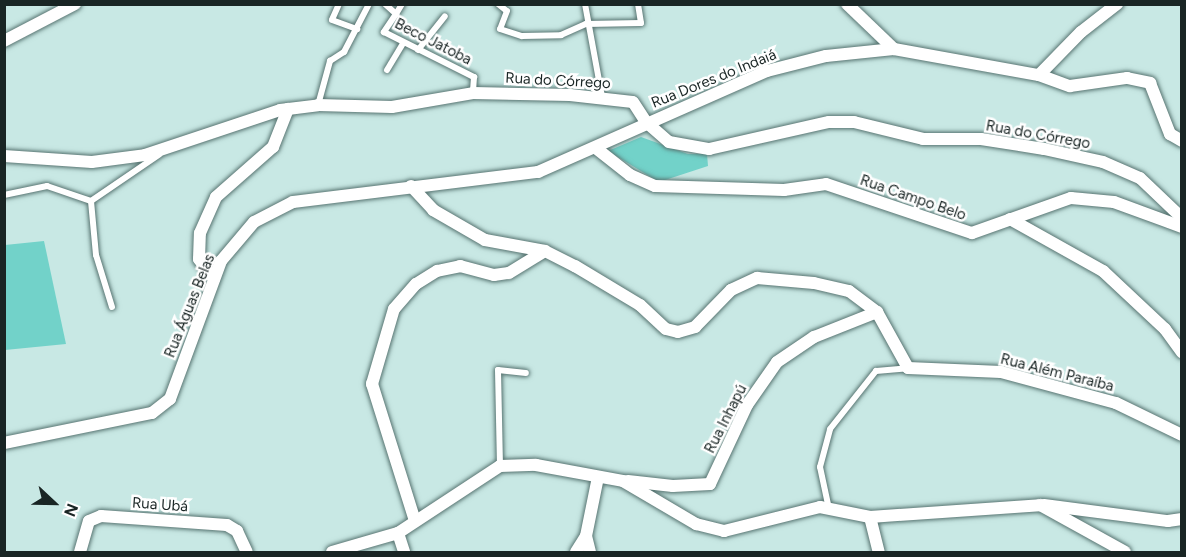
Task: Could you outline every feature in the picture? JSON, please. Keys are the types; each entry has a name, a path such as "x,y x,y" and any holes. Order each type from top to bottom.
{"street":[{"path":"4,41 75,4"},
{"path":"847,4 894,49"},
{"path":"1039,75 1080,32 1117,4"},
{"name":"Rua Dores do Indaiá","path":"411,186 538,172 597,149 646,122 767,71 826,56 894,49 1039,75 1070,86 1127,78 1150,83 1170,134 1182,141"},
{"name":"Rua do Córrego","path":"4,156 92,162 172,145 288,109 318,105 392,107 473,93 602,97 633,102 646,122 669,142 709,149 828,122 854,122 923,139 981,139 1044,149 1102,162 1140,178 1182,218"},
{"path":"214,279 199,259 200,233 216,197 273,147 288,109"},
{"name":"Rua Campo Belo","path":"597,149 630,175 677,190 784,190 826,184 938,219 953,230 972,233 1071,198 1114,202 1182,227"},
{"path":"411,186 433,210 484,240 545,251 678,332 695,327 731,290 757,279 849,291 877,312 908,368"},
{"name":"Rua Águas Belas","path":"4,443 152,413 170,399 220,261 254,222 292,202 411,186"},
{"path":"1010,219 1103,271 1166,329 1182,352"},
{"path":"415,521 372,384 394,309 416,284 437,271 460,266 494,275 509,273 545,251"},
{"name":"Rua Inhapú","path":"623,480 673,486 710,484 747,405 777,362 814,337 877,312"},
{"name":"Rua Além Paraíba","path":"908,368 1000,372 1116,403 1182,435"},
{"path":"332,552 398,532 500,466 536,465 623,480 696,524 724,531 820,507 870,517 1040,505 1168,521 1182,519"},
{"path":"576,552 586,536 598,477"},
{"path":"1040,505 1125,552"},
{"name":"Rua Ubá","path":"80,552 89,521 101,516 227,525 237,531 247,552"},
{"path":"870,517 879,552"},
{"path":"398,532 404,552"},
{"path":"586,536 590,552"}],"lane":[{"path":"339,4 332,20 357,29"},
{"path":"318,105 330,61 344,52 369,4"},
{"path":"385,4 396,14 402,4"},
{"path":"498,4 507,11 500,29 522,36 561,35 586,24 641,22 638,4"},
{"path":"585,4 586,24 602,97"},
{"name":"Beco Jatoba","path":"396,14 384,32 474,77 473,93"},
{"path":"418,50 445,16"},
{"path":"387,70 402,43"},
{"path":"91,201 172,145"},
{"path":"4,195 47,186 91,201"},
{"path":"91,201 96,255 112,307"},
{"path":"829,509 820,467 830,429 876,371 908,368"},
{"path":"500,466 498,370 526,373"}],"shaded area":[{"path":"641,137 688,154 707,154 708,166 659,182 608,151"},
{"path":"44,241 66,344 5,350 5,245"}]}
